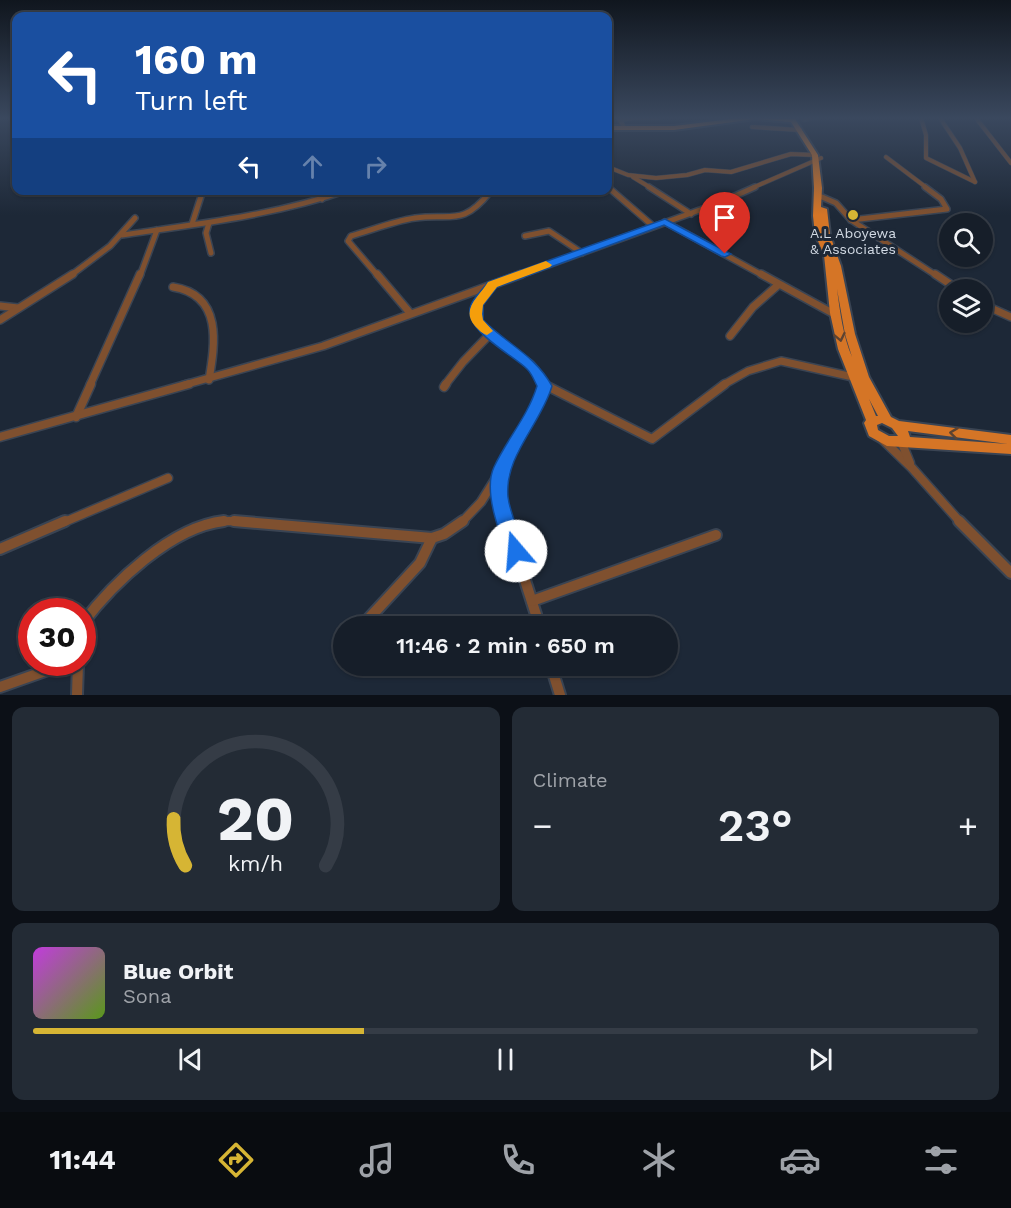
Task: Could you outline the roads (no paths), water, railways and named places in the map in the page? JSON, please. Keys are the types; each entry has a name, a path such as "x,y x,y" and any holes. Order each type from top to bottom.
{"main road":[{"path":"812,150 817,158 826,235 837,266 850,334 863,377 892,423 904,434 901,441"},
{"path":"817,158 819,234 828,255 843,349 872,421"},
{"path":"872,421 1011,440"},
{"path":"872,421 869,425 870,430 883,440 1011,449"}],"street":[{"path":"925,150 926,158 975,182 962,150"},
{"path":"1001,150 1011,163"},
{"path":"633,177 656,178 687,175 705,170 735,172 790,154 817,158"},
{"path":"851,220 947,209 947,205 932,192 885,157"},
{"path":"0,437 209,380 323,346 691,213 754,189 817,158"},
{"path":"612,168 633,177 691,213"},
{"path":"644,184 656,178"},
{"path":"612,190 653,226"},
{"path":"192,224 201,195"},
{"path":"319,195 322,198"},
{"path":"122,235 209,223 332,195"},
{"path":"410,313 348,241 351,236 416,219 457,218 478,207 488,195"},
{"path":"822,198 836,203 851,220 941,279"},
{"path":"0,320 72,275 122,235 135,219"},
{"path":"665,222 836,315"},
{"path":"209,223 206,233 211,253"},
{"path":"76,417 143,268 157,230"},
{"path":"525,236 549,231 582,253"},
{"path":"492,285 490,291 477,304 475,314 477,321 490,334 530,364 537,371 544,386 652,439 721,386 771,363 781,361 853,377"},
{"path":"730,336 753,307 778,285"},
{"path":"173,287 184,289 192,295 210,311 214,320 215,340 209,380"},
{"path":"0,306 18,309"},
{"path":"993,309 1011,317"},
{"path":"444,387 463,362 490,334"},
{"path":"96,607 159,550 186,532 211,522 229,521 432,538 447,534 487,496 539,404 544,386"},
{"path":"883,440 1011,573"},
{"path":"901,441 912,468"},
{"path":"501,470 499,499 537,616"},
{"path":"0,549 168,478"},
{"path":"487,496 499,499"},
{"path":"532,601 716,535"},
{"path":"371,616 420,563 432,538"},
{"path":"0,687 31,676"},
{"path":"77,695 78,676"},
{"path":"554,676 560,695"}],"place":[{"name":"A.L Aboyewa & Associates","path":"853,215"}]}
